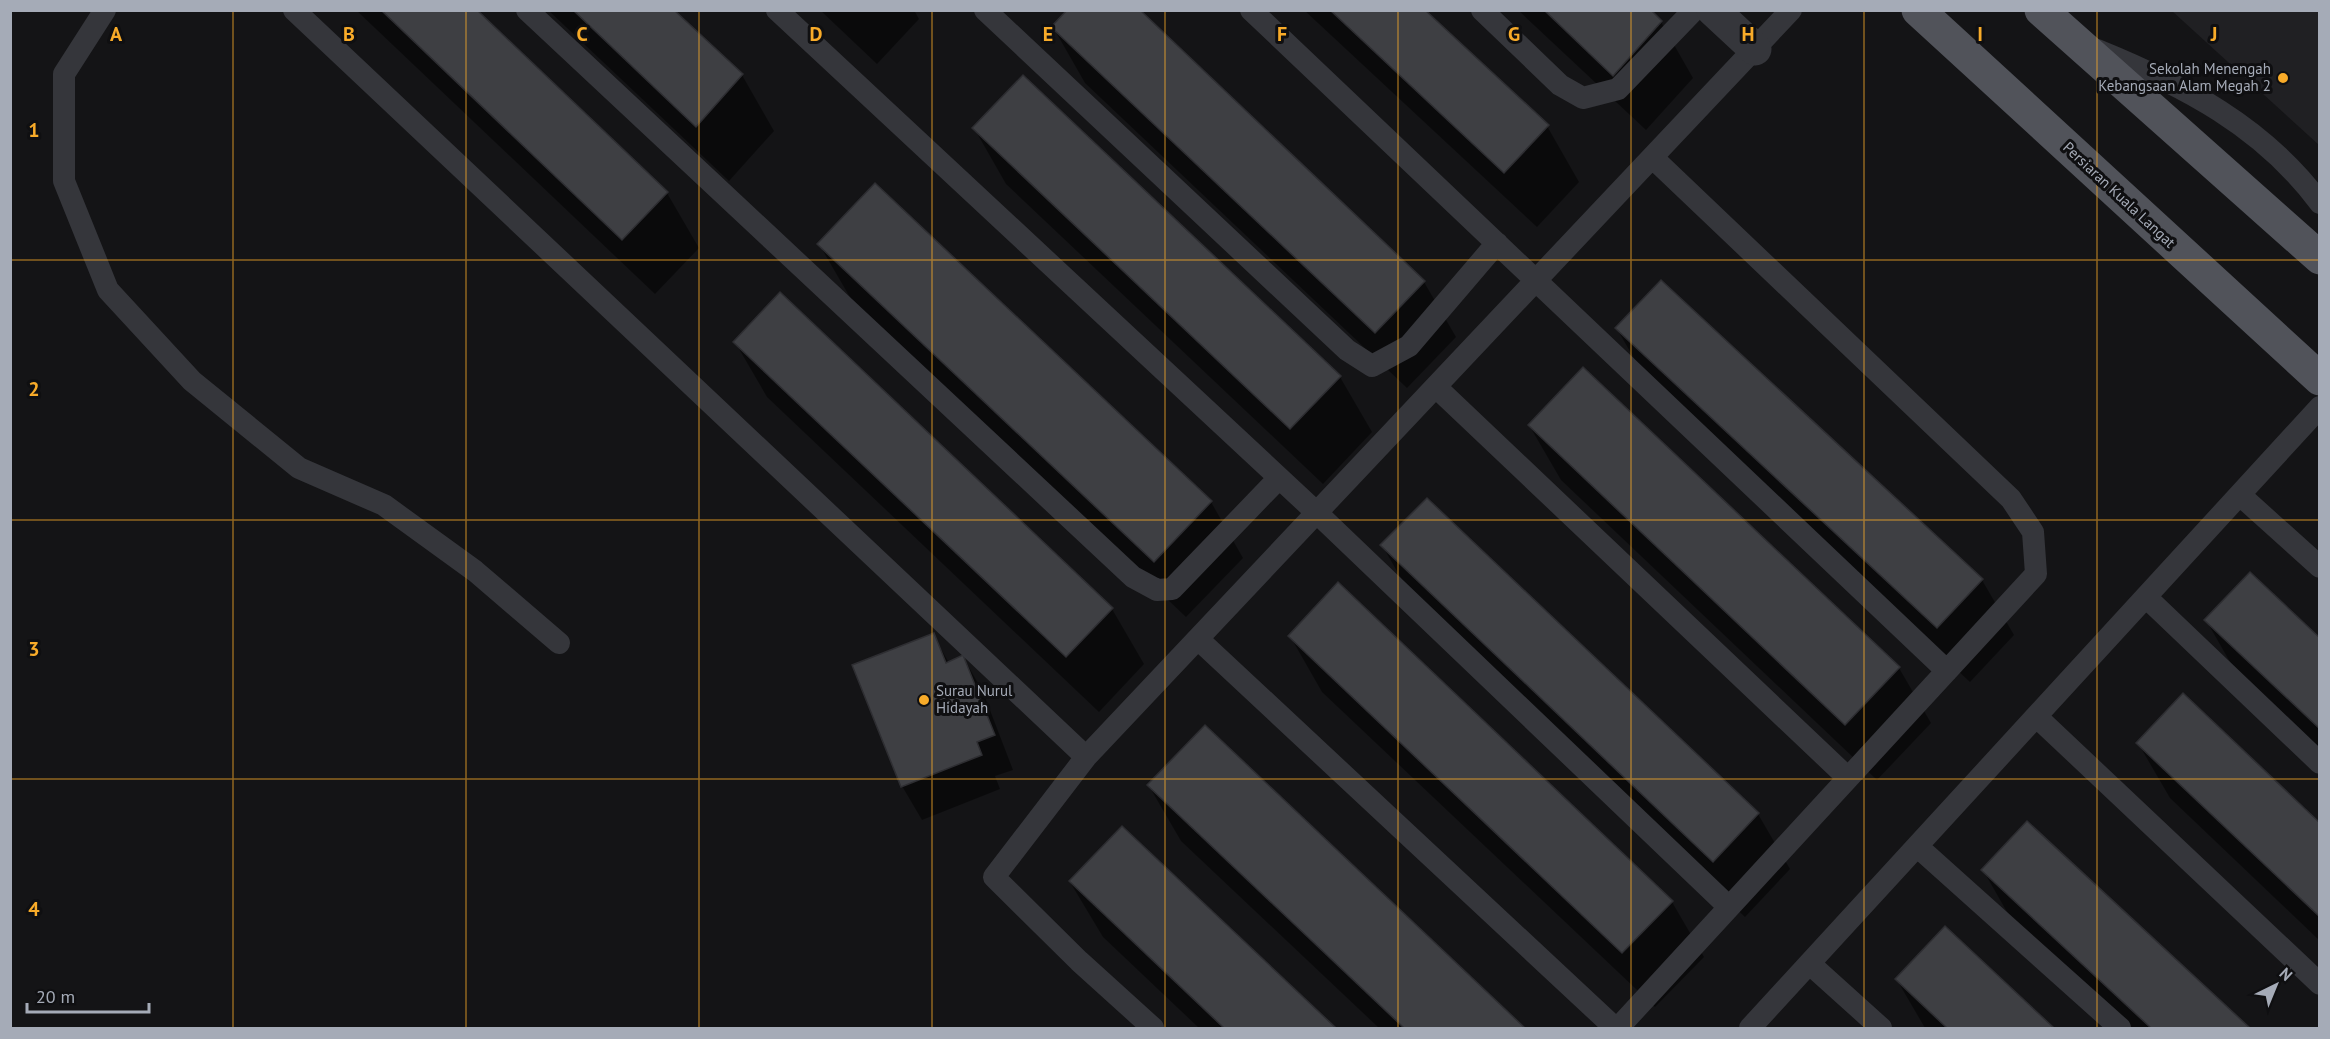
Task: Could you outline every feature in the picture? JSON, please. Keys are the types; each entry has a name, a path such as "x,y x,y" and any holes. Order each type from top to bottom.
{"main road":[{"name":"Persiaran Kuala Langat","path":"1918,10 2319,379"},
{"path":"2041,10 2073,41 2319,258"}],"street":[{"path":"1713,10 1755,48"}],"lane":[{"path":"105,10 64,74 64,181 108,290 192,381 299,468 384,505 475,571 559,643"},
{"path":"294,10 1086,757"},
{"path":"527,10 1133,577 1157,590 1172,589 1279,478"},
{"path":"777,10 1317,513 1729,908"},
{"path":"985,10 1347,350 1372,366 1409,346 1497,243"},
{"path":"1251,10 1947,670"},
{"path":"1482,10 1560,85 1582,98 1618,89 1694,10"},
{"path":"1153,1029 1079,961 994,877 1086,757 1791,10"},
{"path":"2073,41 2168,80 2210,104 2269,146 2319,203"},
{"path":"1198,639 1617,1029 2036,574 2033,532 2011,499 1653,158"},
{"path":"1436,387 1848,777"},
{"path":"1750,1029 2319,407"},
{"path":"2240,495 2319,567"},
{"path":"2146,597 2319,764"},
{"path":"2037,717 2319,984"},
{"path":"1917,847 2120,1029"},
{"path":"1810,964 1881,1029"}],"shaded area":[{"name":"Sekolah Menengah Kebangsaan Alam Megah 2","path":"2172,11 2319,11 2319,145"}],"building":[{"path":"381,10 477,10 668,192 622,240"},
{"path":"573,10 674,10 743,74 696,127"},
{"path":"1067,10 1140,10 1425,281 1375,333 1051,27"},
{"path":"1330,10 1425,10 1549,125 1504,173"},
{"path":"1544,10 1651,10 1662,21 1613,76"},
{"path":"1023,75 1341,376 1290,429 972,128"},
{"path":"875,183 1212,501 1154,562 817,244"},
{"path":"1661,280 1983,579 1937,628 1615,328"},
{"path":"780,292 1113,608 1066,657 733,342"},
{"path":"1583,367 1900,667 1845,725 1528,425"},
{"path":"1427,498 1759,813 1713,862 1380,545"},
{"path":"2250,572 2320,638 2320,729 2204,620"},
{"path":"1338,582 1673,901 1622,953 1288,636"},
{"name":"Surau Nurul Hidayah","path":"934,633 946,663 963,655 995,735 977,742 982,755 901,787 852,665"},
{"path":"2183,693 2320,823 2320,917 2136,743"},
{"path":"1205,725 1525,1028 1404,1028 1147,785"},
{"path":"2027,821 2250,1028 2151,1028 1981,870"},
{"path":"1122,826 1336,1028 1224,1028 1069,881"},
{"path":"1945,926 2054,1028 1947,1028 1895,979"}],"place":[{"name":"Sekolah Menengah Kebangsaan Alam Megah 2","path":"2283,78"},
{"name":"Surau Nurul Hidayah","path":"924,700"}]}
